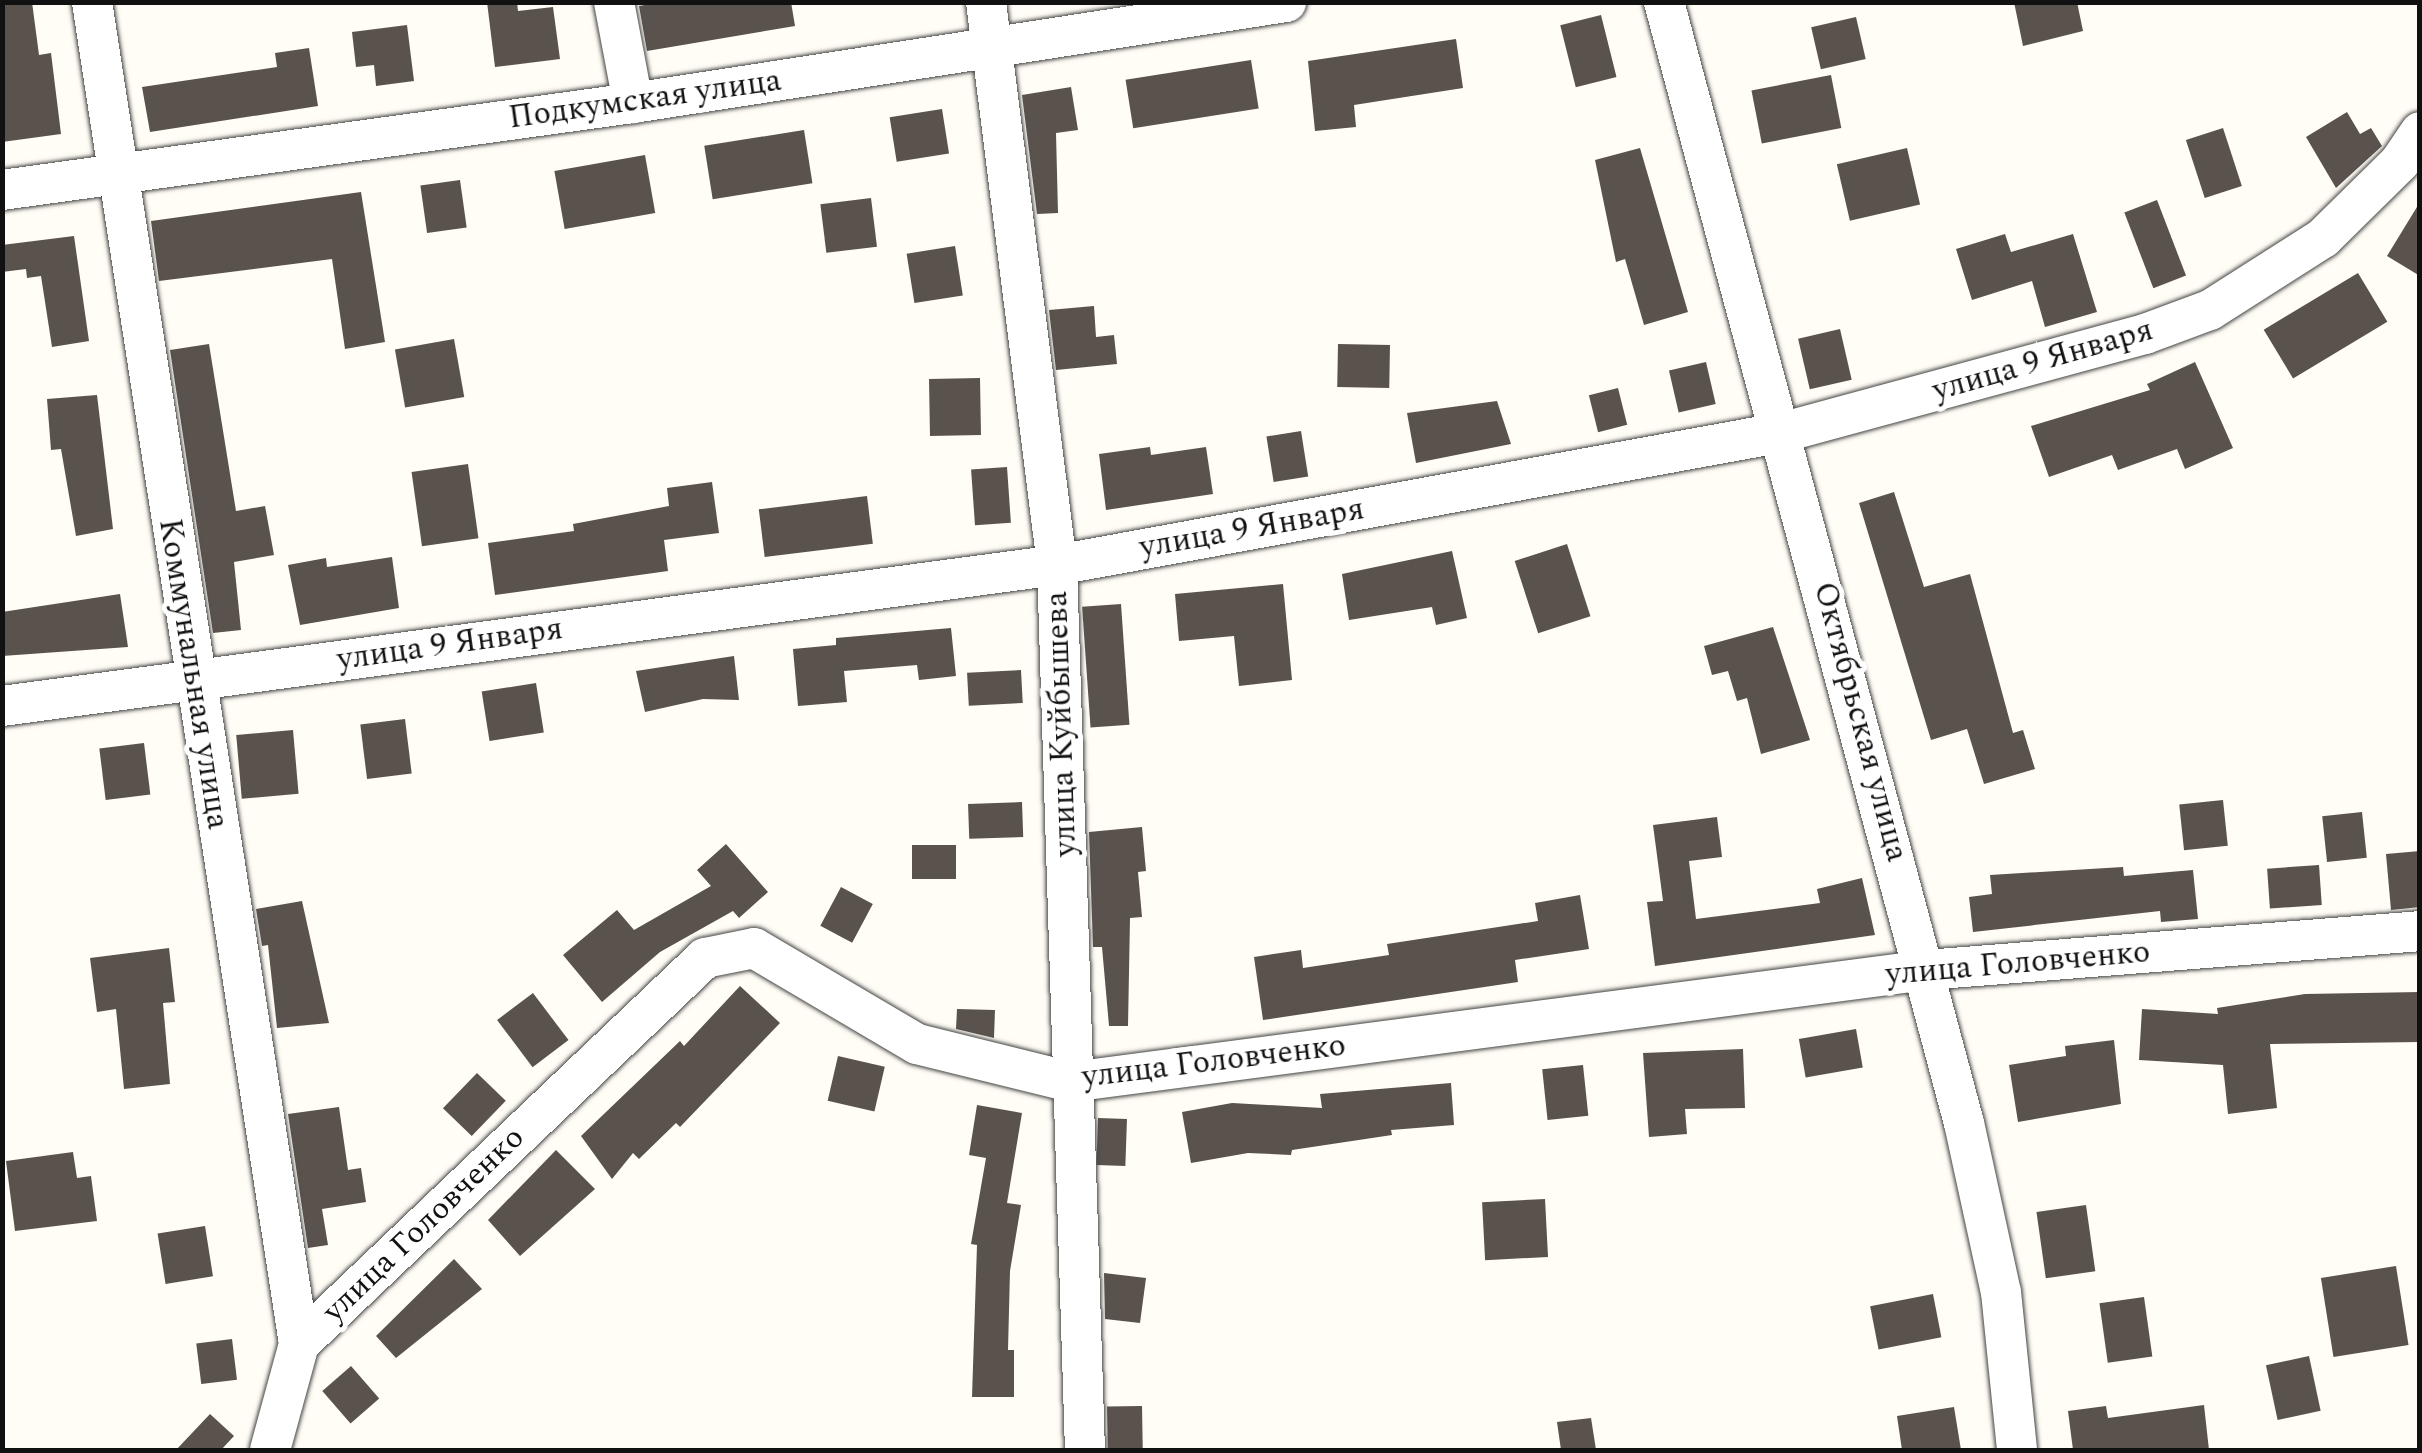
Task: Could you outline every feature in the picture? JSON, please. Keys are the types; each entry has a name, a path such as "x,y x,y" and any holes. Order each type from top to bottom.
{"street":[{"name":"Коммунальная улица","path":"92,2 298,1344"},
{"path":"614,2 634,103"},
{"name":"улица Куйбышева","path":"986,2 1057,565 1085,1450"},
{"name":"Подкумская улица","path":"2,190 634,103 1286,2"},
{"name":"Октябрьская улица","path":"1664,2 1784,432 1926,970 2001,1292 2018,1450"},
{"name":"улица 9 Января","path":"2,706 1057,565 1784,432 2144,334 2210,310 2323,238 2400,162 2420,132"},
{"name":"улица Головченко","path":"270,1450 298,1344 705,958 754,948 917,1044 1072,1082 1926,970 2420,930"}],"building":[{"path":"2,2 32,2 39,55 51,53 61,134 2,142"},
{"path":"487,2 517,2 518,11 553,7 560,59 495,67"},
{"path":"661,2 791,2 795,26 647,51 639,6"},
{"path":"2014,2 2077,2 2083,31 2023,46"},
{"path":"1601,15 1616,77 1576,87 1560,25"},
{"path":"1856,17 1866,59 1821,69 1811,27"},
{"path":"407,25 414,81 376,86 374,65 356,67 352,32"},
{"path":"1456,39 1463,88 1354,105 1356,127 1315,131 1308,61"},
{"path":"309,48 318,106 150,132 142,87 277,67 275,53"},
{"path":"1251,60 1259,108 1133,128 1126,80"},
{"path":"1831,75 1841,128 1762,143 1751,90"},
{"path":"1071,87 1078,130 1056,133 1058,213 1037,214 1022,95"},
{"path":"942,109 949,153 897,162 890,117"},
{"path":"2347,112 2360,134 2371,128 2382,146 2336,188 2306,137"},
{"path":"2223,128 2242,186 2205,198 2186,140"},
{"path":"804,130 812,183 713,199 704,146"},
{"path":"1640,148 1688,312 1644,325 1625,259 1616,262 1595,160"},
{"path":"1907,148 1920,205 1850,221 1837,164"},
{"path":"645,155 655,213 565,229 554,171"},
{"path":"460,180 467,228 427,233 420,186"},
{"path":"361,192 385,342 345,349 332,259 159,281 151,221"},
{"path":"871,198 877,247 826,253 820,204"},
{"path":"2157,200 2186,276 2153,288 2124,213"},
{"path":"2420,202 2420,276 2387,256"},
{"path":"2005,234 2011,252 2073,234 2097,312 2045,327 2032,281 1972,300 1956,249"},
{"path":"74,236 89,341 52,347 41,276 27,278 26,269 2,272 2,245"},
{"path":"955,246 963,295 914,303 907,254"},
{"path":"2358,273 2387,322 2293,379 2264,330"},
{"path":"1094,306 1096,337 1114,335 1117,364 1056,370 1049,310"},
{"path":"1840,329 1852,380 1810,389 1798,339"},
{"path":"454,339 464,397 405,408 395,349"},
{"path":"209,344 236,511 265,506 274,555 234,562 241,630 213,633 170,350"},
{"path":"1338,344 1390,345 1389,388 1337,387"},
{"path":"1706,362 1716,404 1679,412 1669,371"},
{"path":"2195,362 2233,448 2185,469 2177,449 2118,470 2112,455 2049,477 2031,426 2150,390 2147,384"},
{"path":"980,378 981,435 930,436 929,379"},
{"path":"1618,388 1627,425 1598,432 1589,395"},
{"path":"97,395 113,529 76,536 61,449 51,450 47,399"},
{"path":"1497,401 1511,444 1416,463 1407,413"},
{"path":"1301,431 1308,476 1274,482 1266,436"},
{"path":"1150,447 1151,455 1206,447 1213,494 1106,510 1099,454"},
{"path":"468,464 478,538 422,546 412,472"},
{"path":"1007,467 1011,523 975,525 971,470"},
{"path":"712,482 719,533 664,540 668,571 495,595 488,543 574,531 573,524 669,506 667,488"},
{"path":"1894,492 1924,587 1970,574 2013,733 2023,730 2035,769 1984,784 1967,729 1931,740 1859,503"},
{"path":"867,496 873,544 765,557 759,509"},
{"path":"1567,544 1590,616 1538,633 1515,561"},
{"path":"1452,551 1467,618 1436,625 1432,607 1349,620 1342,574"},
{"path":"392,557 399,608 300,625 288,565 326,558 327,567"},
{"path":"1283,584 1292,680 1239,686 1234,636 1179,641 1175,594"},
{"path":"120,594 128,647 2,656 2,612"},
{"path":"1121,604 1129,725 1091,727 1082,607"},
{"path":"1773,627 1810,740 1761,754 1747,698 1737,701 1728,671 1712,675 1704,646"},
{"path":"951,628 956,676 919,680 917,665 844,671 847,702 798,706 793,649 836,645 836,638"},
{"path":"734,656 739,700 703,699 645,712 636,671"},
{"path":"1021,670 1023,703 969,706 967,673"},
{"path":"536,683 544,732 489,741 482,692"},
{"path":"405,719 412,774 367,779 360,724"},
{"path":"293,730 299,794 242,799 236,735"},
{"path":"144,743 150,795 106,800 99,748"},
{"path":"2223,800 2228,846 2184,850 2179,805"},
{"path":"1022,802 1023,837 969,839 968,804"},
{"path":"2362,812 2367,858 2327,862 2322,816"},
{"path":"1717,817 1722,857 1689,861 1696,919 1820,903 1817,889 1862,878 1875,935 1655,966 1647,902 1663,901 1653,825"},
{"path":"1142,827 1146,871 1138,872 1142,917 1130,918 1128,1026 1109,1026 1102,947 1093,947 1089,832"},
{"path":"726,844 768,892 739,918 733,911 660,952 602,1002 563,955 617,910 634,930 711,886 697,870"},
{"path":"912,845 956,845 956,879 912,879"},
{"path":"2420,851 2420,907 2391,910 2386,854"},
{"path":"2319,865 2322,905 2270,909 2267,869"},
{"path":"2123,867 2124,876 2193,870 2198,919 2161,922 2160,911 1973,932 1969,897 1992,894 1990,875"},
{"path":"841,887 873,904 852,943 820,926"},
{"path":"1580,895 1589,949 1515,960 1518,982 1263,1020 1254,957 1301,950 1303,968 1389,955 1387,944 1538,921 1535,903"},
{"path":"302,901 329,1023 277,1028 268,945 262,946 256,909"},
{"path":"169,948 175,1002 163,1003 170,1084 124,1089 116,1009 97,1012 90,958"},
{"path":"740,986 780,1023 680,1127 676,1123 639,1159 633,1153 612,1179 581,1136 680,1041 684,1046"},
{"path":"2420,992 2420,1042 2270,1044 2277,1108 2228,1114 2223,1065 2139,1060 2142,1009 2218,1014 2217,1008 2305,994"},
{"path":"533,993 569,1040 533,1067 497,1020"},
{"path":"957,1009 995,1010 994,1038 956,1029"},
{"path":"1856,1029 1863,1067 1806,1077 1799,1039"},
{"path":"2114,1040 2121,1104 2018,1122 2009,1065 2066,1056 2065,1046"},
{"path":"1743,1049 1745,1108 1685,1109 1687,1134 1649,1137 1643,1053"},
{"path":"838,1056 885,1067 874,1112 828,1101"},
{"path":"1583,1065 1588,1116 1548,1120 1542,1069"},
{"path":"477,1073 506,1101 472,1136 443,1108"},
{"path":"1451,1083 1454,1125 1391,1130 1392,1135 1292,1150 1291,1155 1248,1153 1191,1163 1182,1112 1232,1103 1322,1108 1320,1094"},
{"path":"977,1105 1022,1113 1007,1203 1021,1205 1010,1271 1008,1350 1014,1350 1014,1397 972,1397 977,1245 971,1244 986,1158 969,1155"},
{"path":"339,1107 348,1170 361,1168 366,1202 322,1209 328,1245 308,1248 288,1114"},
{"path":"1098,1118 1127,1119 1125,1166 1096,1165"},
{"path":"556,1150 595,1189 520,1256 488,1220"},
{"path":"73,1152 77,1178 91,1176 97,1221 15,1231 6,1161"},
{"path":"1545,1199 1548,1257 1485,1260 1482,1202"},
{"path":"2086,1205 2095,1271 2046,1278 2036,1212"},
{"path":"205,1226 213,1276 166,1284 158,1234"},
{"path":"454,1259 482,1289 396,1358 376,1336"},
{"path":"2396,1266 2409,1345 2333,1357 2321,1278"},
{"path":"1104,1273 1146,1278 1140,1323 1105,1319"},
{"path":"1933,1294 1941,1337 1879,1349 1870,1306"},
{"path":"2144,1297 2152,1356 2108,1363 2099,1303"},
{"path":"232,1339 237,1380 201,1384 196,1343"},
{"path":"2309,1356 2321,1411 2278,1420 2266,1365"},
{"path":"351,1366 379,1398 351,1423 322,1391"},
{"path":"2204,1405 2209,1450 2073,1450 2068,1411 2106,1406 2108,1418"},
{"path":"1142,1406 1143,1450 1108,1450 1107,1407"},
{"path":"1954,1407 1961,1450 1902,1450 1897,1416"},
{"path":"210,1414 234,1436 221,1450 176,1450"},
{"path":"1591,1418 1596,1450 1561,1450 1557,1422"}]}
